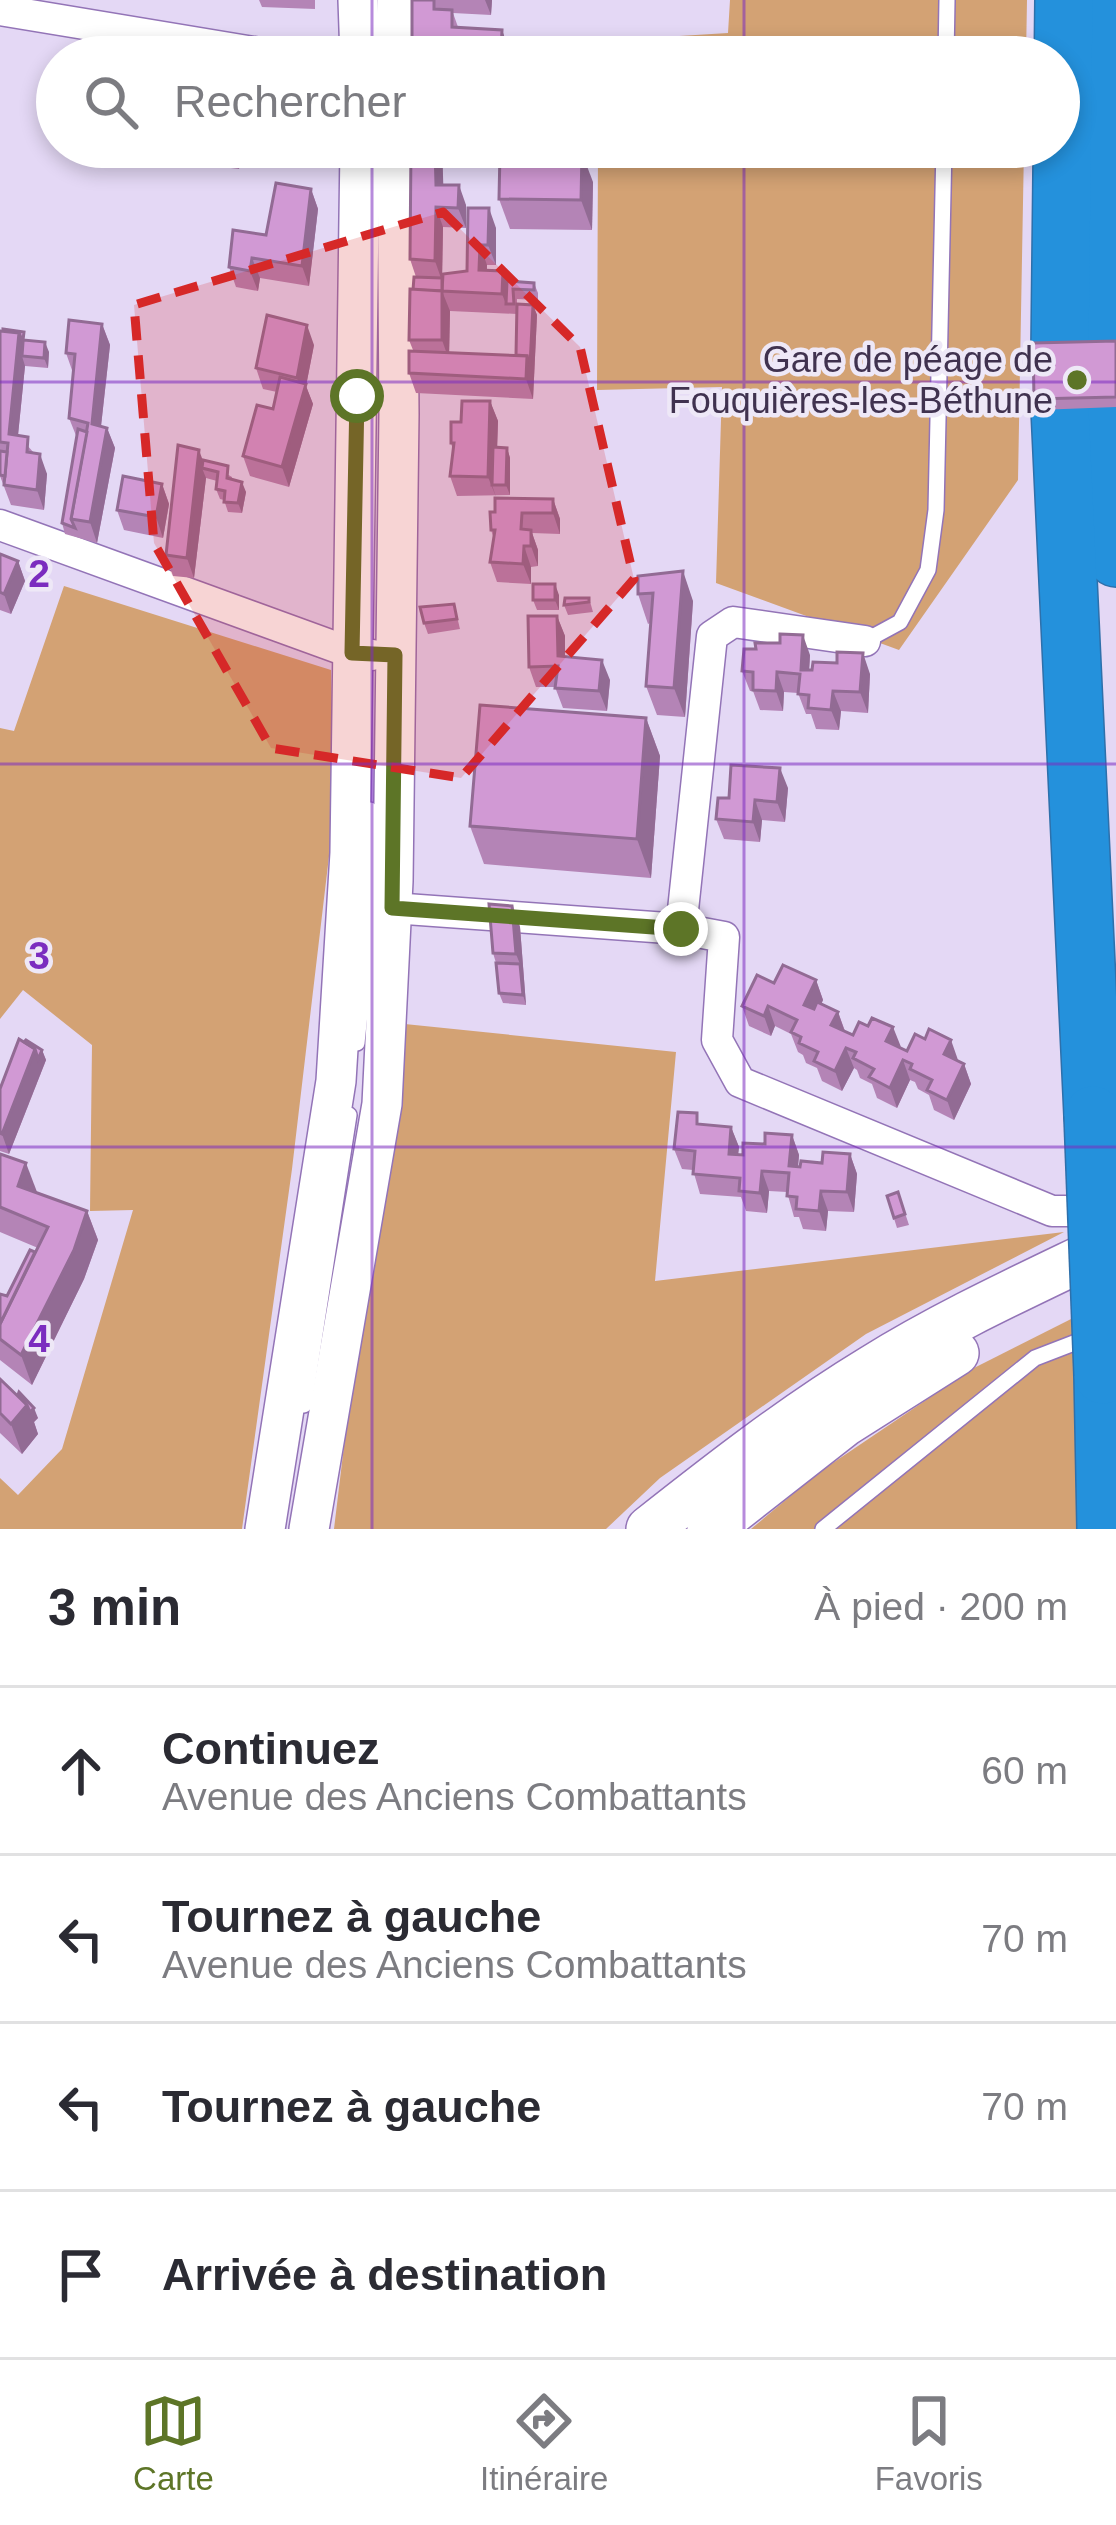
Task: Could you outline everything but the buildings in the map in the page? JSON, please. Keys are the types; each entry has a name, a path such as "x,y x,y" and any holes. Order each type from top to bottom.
{"highway":[{"path":"1064,0 1066,36"},
{"path":"1087,352 1113,221 1108,0"},
{"path":"1075,168 1087,352"},
{"path":"1087,408 1116,558"},
{"path":"1087,408 1093,1115 1109,1351 1106,1529"}],"main road":[{"path":"649,1529 758,1443 873,1367 1116,1242"},
{"path":"710,1529 844,1424 952,1355 1116,1275"}],"street":[{"path":"358,0 359,36"},
{"path":"0,10 157,36"},
{"path":"309,1529 382,1104 392,908 372,660 360,168"},
{"path":"265,1529 336,1081 350,854 399,414 397,168"},
{"path":"0,525 372,660"},
{"path":"681,929 712,636 733,622 865,641"},
{"path":"392,908 681,929 724,937 717,1040 740,1082 1052,1211 1071,1211 1116,1195"}],"lane":[{"path":"946,36 947,0"},
{"path":"372,660 374,168"},
{"path":"865,641 900,622 928,570 936,510 944,168"},
{"path":"302,1418 347,1136 367,947 370,785"},
{"path":"823,1529 1035,1358 1109,1351"}],"highlighted area":[{"path":"443,212 580,347 634,579 461,778 271,748 154,543 134,305"}],"shaded area":[{"path":"730,0 1027,0 1026,36 679,36 728,33"},
{"path":"598,168 1024,168 1018,480 899,650 716,583 722,387 597,390"},
{"path":"64,586 331,670 334,814 292,1169 242,1529 0,1529 0,1478 18,1495 62,1449 133,1210 90,1211 92,1045 23,990 0,1019 0,728 14,731"},
{"path":"395,1023 676,1052 655,1281 1064,1232 866,1334 660,1478 606,1529 334,1529"},
{"path":"1081,1314 1082,1529 751,1529 818,1473 972,1369"}],"place":[{"name":"Gare de péage de Fouquières-les-Béthune","path":"1077,380"}],"route":[{"path":"357,396 352,653 395,655 392,908 681,929"}]}
